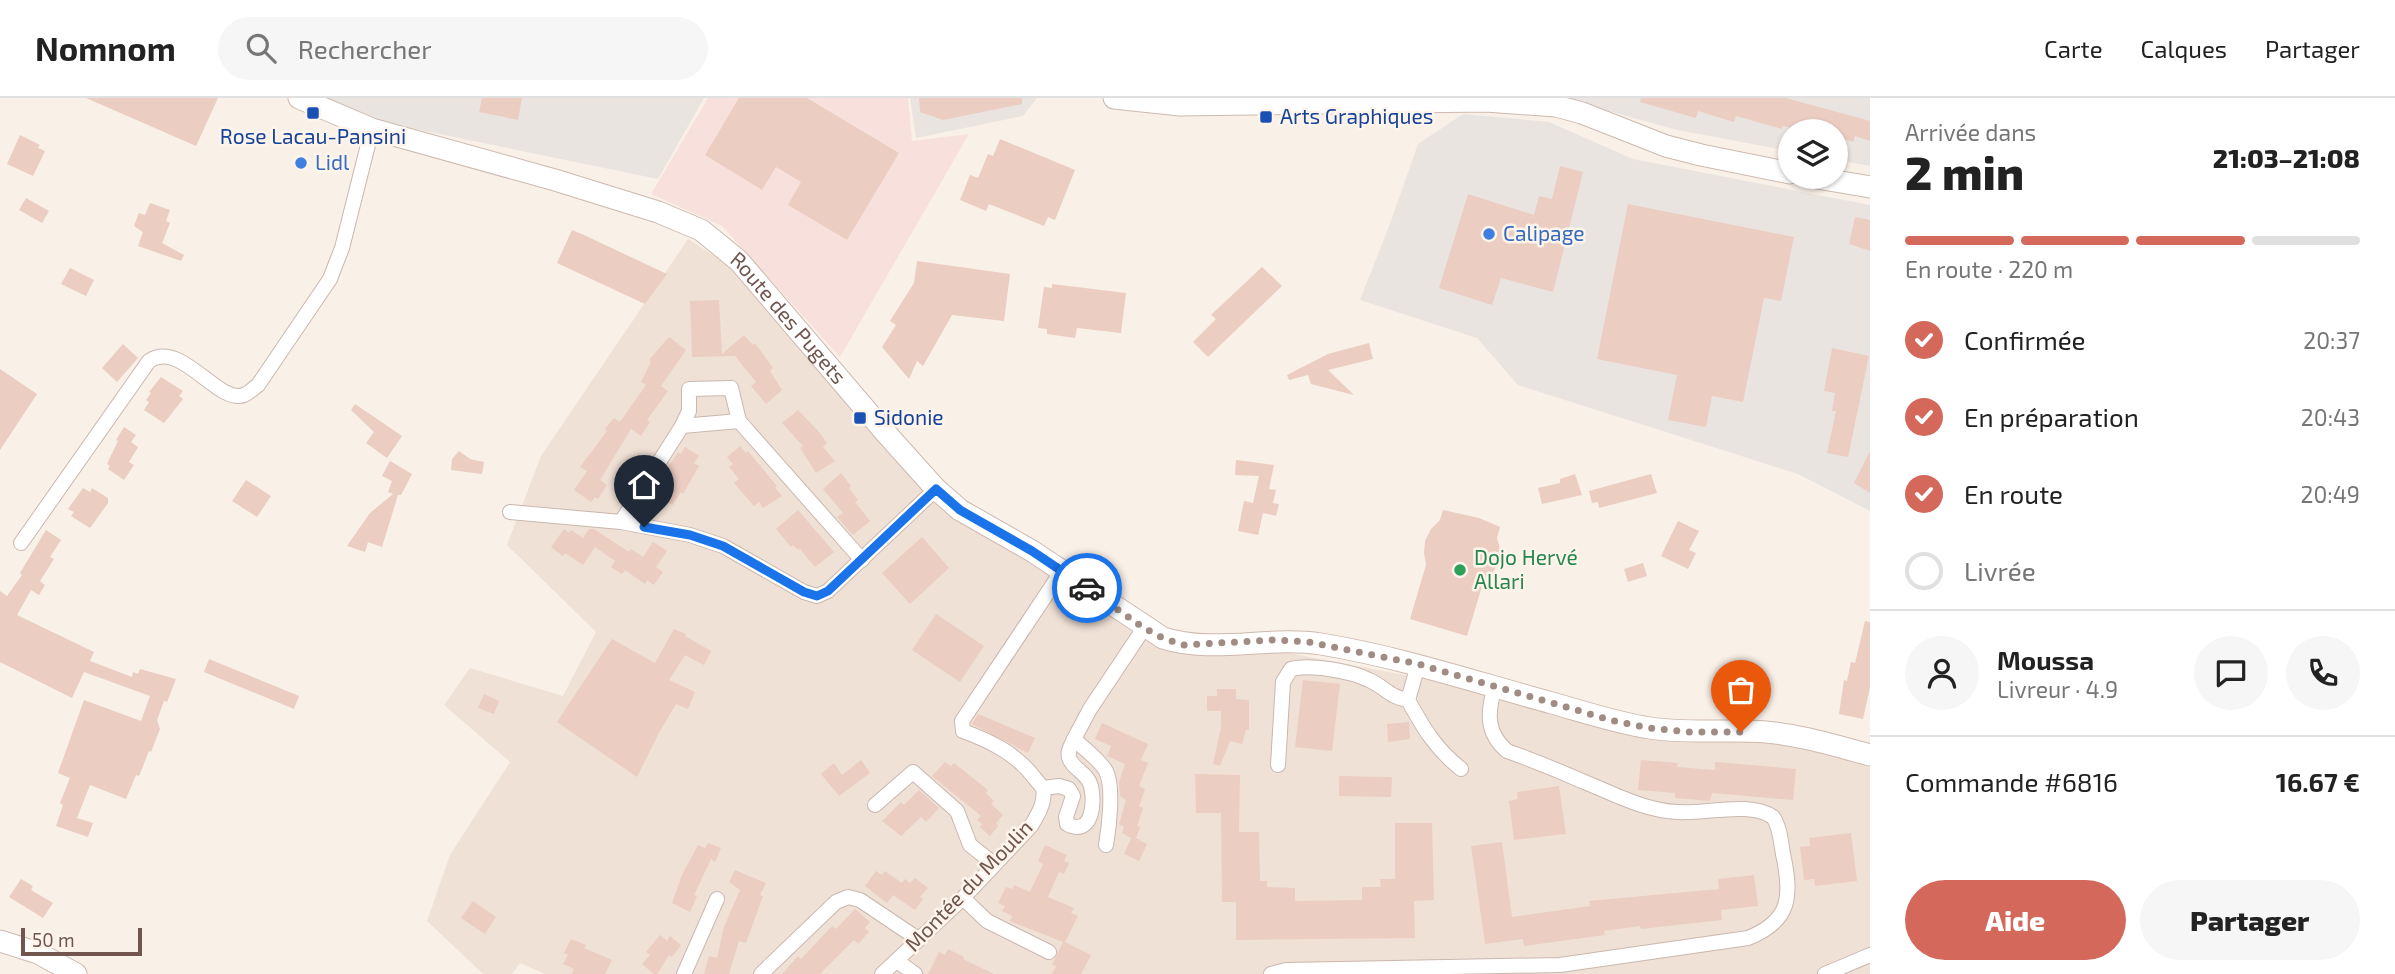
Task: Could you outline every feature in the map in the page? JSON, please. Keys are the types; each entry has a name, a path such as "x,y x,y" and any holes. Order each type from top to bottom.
{"main road":[{"name":"Route des Pugets","path":"299,98 372,129 555,180 658,212 701,230 739,261 868,414 936,489 960,510 1062,571 1144,628 1163,638 1183,645 1274,640 1309,642 1418,664 1650,728 1688,732 1767,732 1870,755"},
{"path":"1114,98 1180,105 1486,101 1556,106 1582,113 1665,146 1778,170"},
{"path":"1848,183 1870,187"},
{"path":"0,941 38,953 76,974"}],"street":[{"path":"21,543 149,361 155,357 178,360 237,396 246,395 258,385 330,279 342,248 372,129"},
{"path":"621,523 682,426 689,411 689,389 731,388 739,421 862,560"},
{"path":"682,426 739,421"},
{"path":"510,512 621,523 690,535 723,546 804,592 817,596 828,591 936,489"},
{"path":"1062,571 962,721 961,727 963,731 1014,756 1025,765 1043,788 1059,786 1069,789 1073,796 1066,817 1067,824 1075,828 1083,828 1089,822 1092,809 1090,786 1087,778 1069,759 1068,752 1090,709 1144,628"},
{"path":"1418,664 1408,700 1428,738 1461,769"},
{"path":"1278,765 1283,682 1291,669 1302,666 1356,674 1372,681 1396,698 1408,700"},
{"path":"1271,974 1286,970 1560,965 1748,938 1766,931 1778,920 1787,905 1789,891 1780,839 1773,817 1748,809 1696,813 1654,808 1617,796 1507,751 1497,742 1490,730 1490,703 1495,687"},
{"path":"1074,739 1106,771 1109,781 1106,845"},
{"path":"875,805 914,772 957,811 970,845 994,864"},
{"name":"Montée du Moulin","path":"882,974 962,898 1031,826 1043,799 1043,788"},
{"path":"761,974 835,902 848,897 860,900 918,940"},
{"path":"962,898 987,921 1049,952"},
{"path":"684,974 718,899"},
{"path":"1825,974 1870,954"},
{"path":"897,961 915,974"}],"shaded area":[{"path":"318,98 704,98 658,179 371,120"},
{"path":"708,98 908,98 912,141 969,134 840,357 722,226 651,194"},
{"path":"910,98 1037,98 1023,116 916,138"},
{"path":"1561,98 1870,98 1870,166 1848,162 1848,119 1778,119 1778,149 1677,130"},
{"path":"1463,114 1549,122 1633,159 1870,205 1870,511 1798,474 1518,385 1477,338 1360,300 1418,144"},
{"path":"688,239 730,266 901,462 1135,634 1208,655 1278,651 1759,742 1870,754 1870,974 545,974 520,963 512,974 483,974 427,921 450,855 510,762 444,705 470,668 563,696 596,632 507,545 541,456"}],"building":[{"path":"86,98 218,98 196,146"},
{"path":"482,98 522,98 518,120 479,112"},
{"path":"739,98 807,98 899,153 847,240 788,205 801,182 776,167 762,190 705,155"},
{"path":"919,98 1022,98 1022,104 943,120 920,112"},
{"path":"1641,98 1786,98 1870,121 1870,141 1855,136 1853,142 1848,140 1848,119 1778,119 1778,128 1736,116 1734,122 1698,111 1696,118 1640,102"},
{"path":"20,135 40,145 38,148 45,151 33,176 7,164"},
{"path":"1000,139 1075,170 1055,220 1048,217 1044,226 989,204 986,211 960,200 970,175 978,178 988,154 993,156"},
{"path":"1560,166 1583,172 1553,292 1501,278 1492,305 1439,288 1468,194 1534,215 1539,196 1552,199"},
{"path":"26,198 49,211 42,223 19,210"},
{"path":"150,203 170,210 166,221 170,223 162,243 184,255 181,261 138,246 143,232 134,226 139,213 145,215"},
{"path":"1628,204 1794,237 1781,301 1764,298 1743,402 1712,396 1706,427 1668,420 1677,375 1597,359"},
{"path":"1855,217 1870,220 1870,251 1849,244"},
{"path":"572,230 667,274 645,304 557,263"},
{"path":"917,261 1010,274 1004,321 952,315 923,366 917,361 909,379 882,347 896,325 890,321 914,283"},
{"path":"1262,267 1282,286 1208,357 1193,342 1216,319 1211,315"},
{"path":"70,268 94,280 86,296 61,284"},
{"path":"1052,284 1126,293 1121,333 1077,328 1075,338 1047,334 1047,329 1038,328 1044,287 1052,288"},
{"path":"719,300 722,354 744,335 753,345 755,343 773,368 770,371 782,390 766,404 751,386 756,382 735,356 692,357 690,301"},
{"path":"669,337 686,350 661,386 668,391 647,420 650,422 641,436 631,429 600,480 607,485 598,499 595,497 591,502 574,490 587,471 580,467 607,431 605,429 614,418 620,422 646,385 641,382 651,362 649,360"},
{"path":"1369,343 1373,359 1328,370 1354,395 1311,384 1308,375 1289,380 1287,375 1328,354"},
{"path":"123,344 138,358 117,382 102,368"},
{"path":"1832,348 1869,356 1848,457 1827,453 1836,411 1832,411 1835,393 1824,391"},
{"path":"0,369 37,394 0,450"},
{"path":"161,377 183,391 179,396 183,399 164,423 144,410 149,402 146,400 151,393 149,392"},
{"path":"355,404 402,436 387,458 366,443 374,432 351,410"},
{"path":"798,410 827,443 823,447 835,461 816,473 800,448 803,446 782,423"},
{"path":"124,427 136,435 131,442 138,447 129,462 134,465 124,480 108,469 110,466 107,464"},
{"path":"740,446 746,453 748,451 782,496 763,508 759,502 754,506 734,483 739,479 729,467 733,464 727,457"},
{"path":"685,447 699,456 694,463 699,466 683,494 681,492 672,505 667,501 662,509 649,500 654,493 652,491 678,452 681,454"},
{"path":"459,451 470,459 484,462 482,474 451,470 452,459"},
{"path":"1870,451 1870,493 1854,483"},
{"path":"1236,460 1274,465 1269,489 1276,490 1273,503 1279,504 1276,516 1263,513 1258,535 1238,531 1244,501 1253,503 1259,476 1235,475"},
{"path":"390,461 412,474 401,495 398,495 382,547 368,542 365,552 347,546 370,513 393,494 388,492 392,481 382,476"},
{"path":"841,473 858,500 855,502 870,521 853,535 837,517 843,513 823,489"},
{"path":"1575,474 1582,495 1542,504 1538,488 1560,483 1560,479"},
{"path":"1651,474 1657,493 1599,508 1598,502 1592,503 1589,491"},
{"path":"246,480 271,496 257,517 232,501"},
{"path":"83,488 90,492 92,488 108,498 108,503 90,528 71,516 74,512 68,509"},
{"path":"798,510 834,552 815,567 800,549 793,545 791,547 776,529"},
{"name":"Dojo Hervé Allari","path":"1443,510 1479,518 1500,527 1497,538 1500,549 1498,563 1483,583 1467,636 1410,619 1426,565 1425,541 1440,520"},
{"path":"1678,521 1699,531 1689,550 1696,553 1688,569 1661,556"},
{"path":"564,529 583,538 589,529 594,529 629,552 631,549 643,557 653,542 667,551 656,567 663,572 654,585 647,580 645,584 625,570 622,574 611,567 615,561 595,547 583,565 551,547"},
{"path":"46,530 61,540 50,557 54,559 40,581 45,585 39,595 31,590 17,615 94,652 90,661 132,677 133,672 138,674 140,669 176,679 157,720 160,729 151,752 149,751 139,776 136,775 126,799 90,785 77,818 93,823 88,837 56,826 63,805 60,803 70,778 58,773 84,700 141,721 150,696 84,672 72,698 0,662 0,591 7,596 22,575 20,573"},
{"path":"922,537 949,568 910,604 882,573"},
{"path":"1643,563 1647,576 1628,582 1624,569"},
{"path":"936,614 984,646 960,682 912,650"},
{"path":"1865,621 1870,622 1870,687 1863,719 1839,714 1844,680 1847,681 1851,662 1855,663"},
{"path":"674,629 711,651 704,665 685,655 669,680 695,692 688,709 676,704 637,777 557,722 612,639 655,663"},
{"path":"209,659 299,696 294,709 204,672"},
{"path":"1303,680 1340,684 1332,751 1295,747"},
{"path":"1217,689 1236,689 1236,699 1249,700 1249,730 1246,730 1242,744 1230,741 1220,766 1213,764 1221,727 1221,711 1207,711 1207,696 1217,696"},
{"path":"484,694 499,701 494,714 478,708"},
{"path":"978,714 1035,738 1028,753 972,724"},
{"path":"1409,722 1410,739 1388,742 1387,724"},
{"path":"1102,723 1148,744 1141,760 1148,763 1139,786 1145,789 1139,806 1143,808 1136,838 1147,844 1139,861 1124,854 1131,838 1122,833 1124,827 1119,824 1126,800 1120,796 1119,782 1125,764 1107,756 1111,746 1095,739"},
{"path":"861,760 870,773 839,796 821,774 834,763 842,775"},
{"path":"1641,760 1678,763 1677,767 1715,770 1715,762 1796,769 1793,800 1712,793 1710,801 1675,798 1675,793 1638,790"},
{"path":"945,762 951,766 954,763 988,790 986,793 994,801 991,804 1003,815 990,836 980,827 982,824 977,820 981,816 932,776"},
{"path":"1195,774 1240,775 1239,832 1259,832 1260,881 1267,881 1267,887 1295,888 1295,901 1362,900 1362,887 1381,887 1380,879 1395,879 1395,823 1432,823 1434,900 1414,901 1415,938 1236,940 1236,902 1222,902 1221,813 1196,813"},
{"path":"1339,776 1392,777 1391,797 1339,796"},
{"path":"1559,786 1566,834 1514,840 1509,801 1518,799 1517,792"},
{"path":"919,790 939,808 926,822 921,817 901,836 882,821 901,802 904,805"},
{"path":"1851,833 1857,881 1815,886 1814,879 1804,880 1800,847 1810,846 1809,838"},
{"path":"1502,842 1512,917 1590,906 1589,901 1719,889 1718,879 1754,875 1758,906 1721,910 1722,920 1641,929 1640,926 1604,931 1605,935 1524,946 1523,939 1485,944 1471,846"},
{"path":"708,843 721,848 715,862 711,859 694,895 697,896 690,912 672,903 682,875 698,845 705,848"},
{"path":"1045,845 1067,855 1064,861 1069,863 1064,874 1059,872 1048,897 1074,908 1071,913 1078,916 1065,942 1091,955 1081,974 1052,974 1056,966 1052,965 1063,942 1010,921 1012,916 1002,911 1005,906 998,903 1006,887 1012,889 1014,885 1030,892 1043,864 1038,861"},
{"path":"735,870 766,883 760,895 763,896 746,943 739,941 729,974 704,974 709,956 717,958 724,927 740,890 729,882"},
{"path":"876,871 882,875 885,871 902,883 905,879 910,883 915,878 928,888 920,897 923,899 915,910 893,895 887,903 865,886"},
{"path":"21,879 33,886 31,890 53,903 43,918 9,897"},
{"path":"473,901 496,917 485,934 461,918"},
{"path":"855,909 870,922 865,928 869,932 858,944 854,940 820,974 782,974 798,956 801,959 832,926 836,929"},
{"path":"660,935 667,941 670,936 681,945 672,957 669,955 657,974 654,974 642,964 650,955 646,952"},
{"path":"571,939 612,960 605,974 572,974 574,969 563,964 568,955 564,953"},
{"path":"948,949 994,974 928,974 939,952 945,955"}],"way so far":[{"path":"1087,588 1144,628 1183,645 1274,640 1309,642 1418,664 1614,721 1688,732 1741,732"}],"place":[{"name":"Rose Lacau-Pansini","path":"313,113"},
{"name":"Arts Graphiques","path":"1266,117"},
{"name":"Lidl","path":"301,163"},
{"name":"Calipage","path":"1489,234"},
{"name":"Sidonie","path":"860,418"},
{"name":"Dojo Hervé Allari","path":"1460,570"}],"route":[{"path":"644,527 690,535 723,546 804,592 817,596 828,591 936,489 960,510 1032,551 1087,588"}]}
